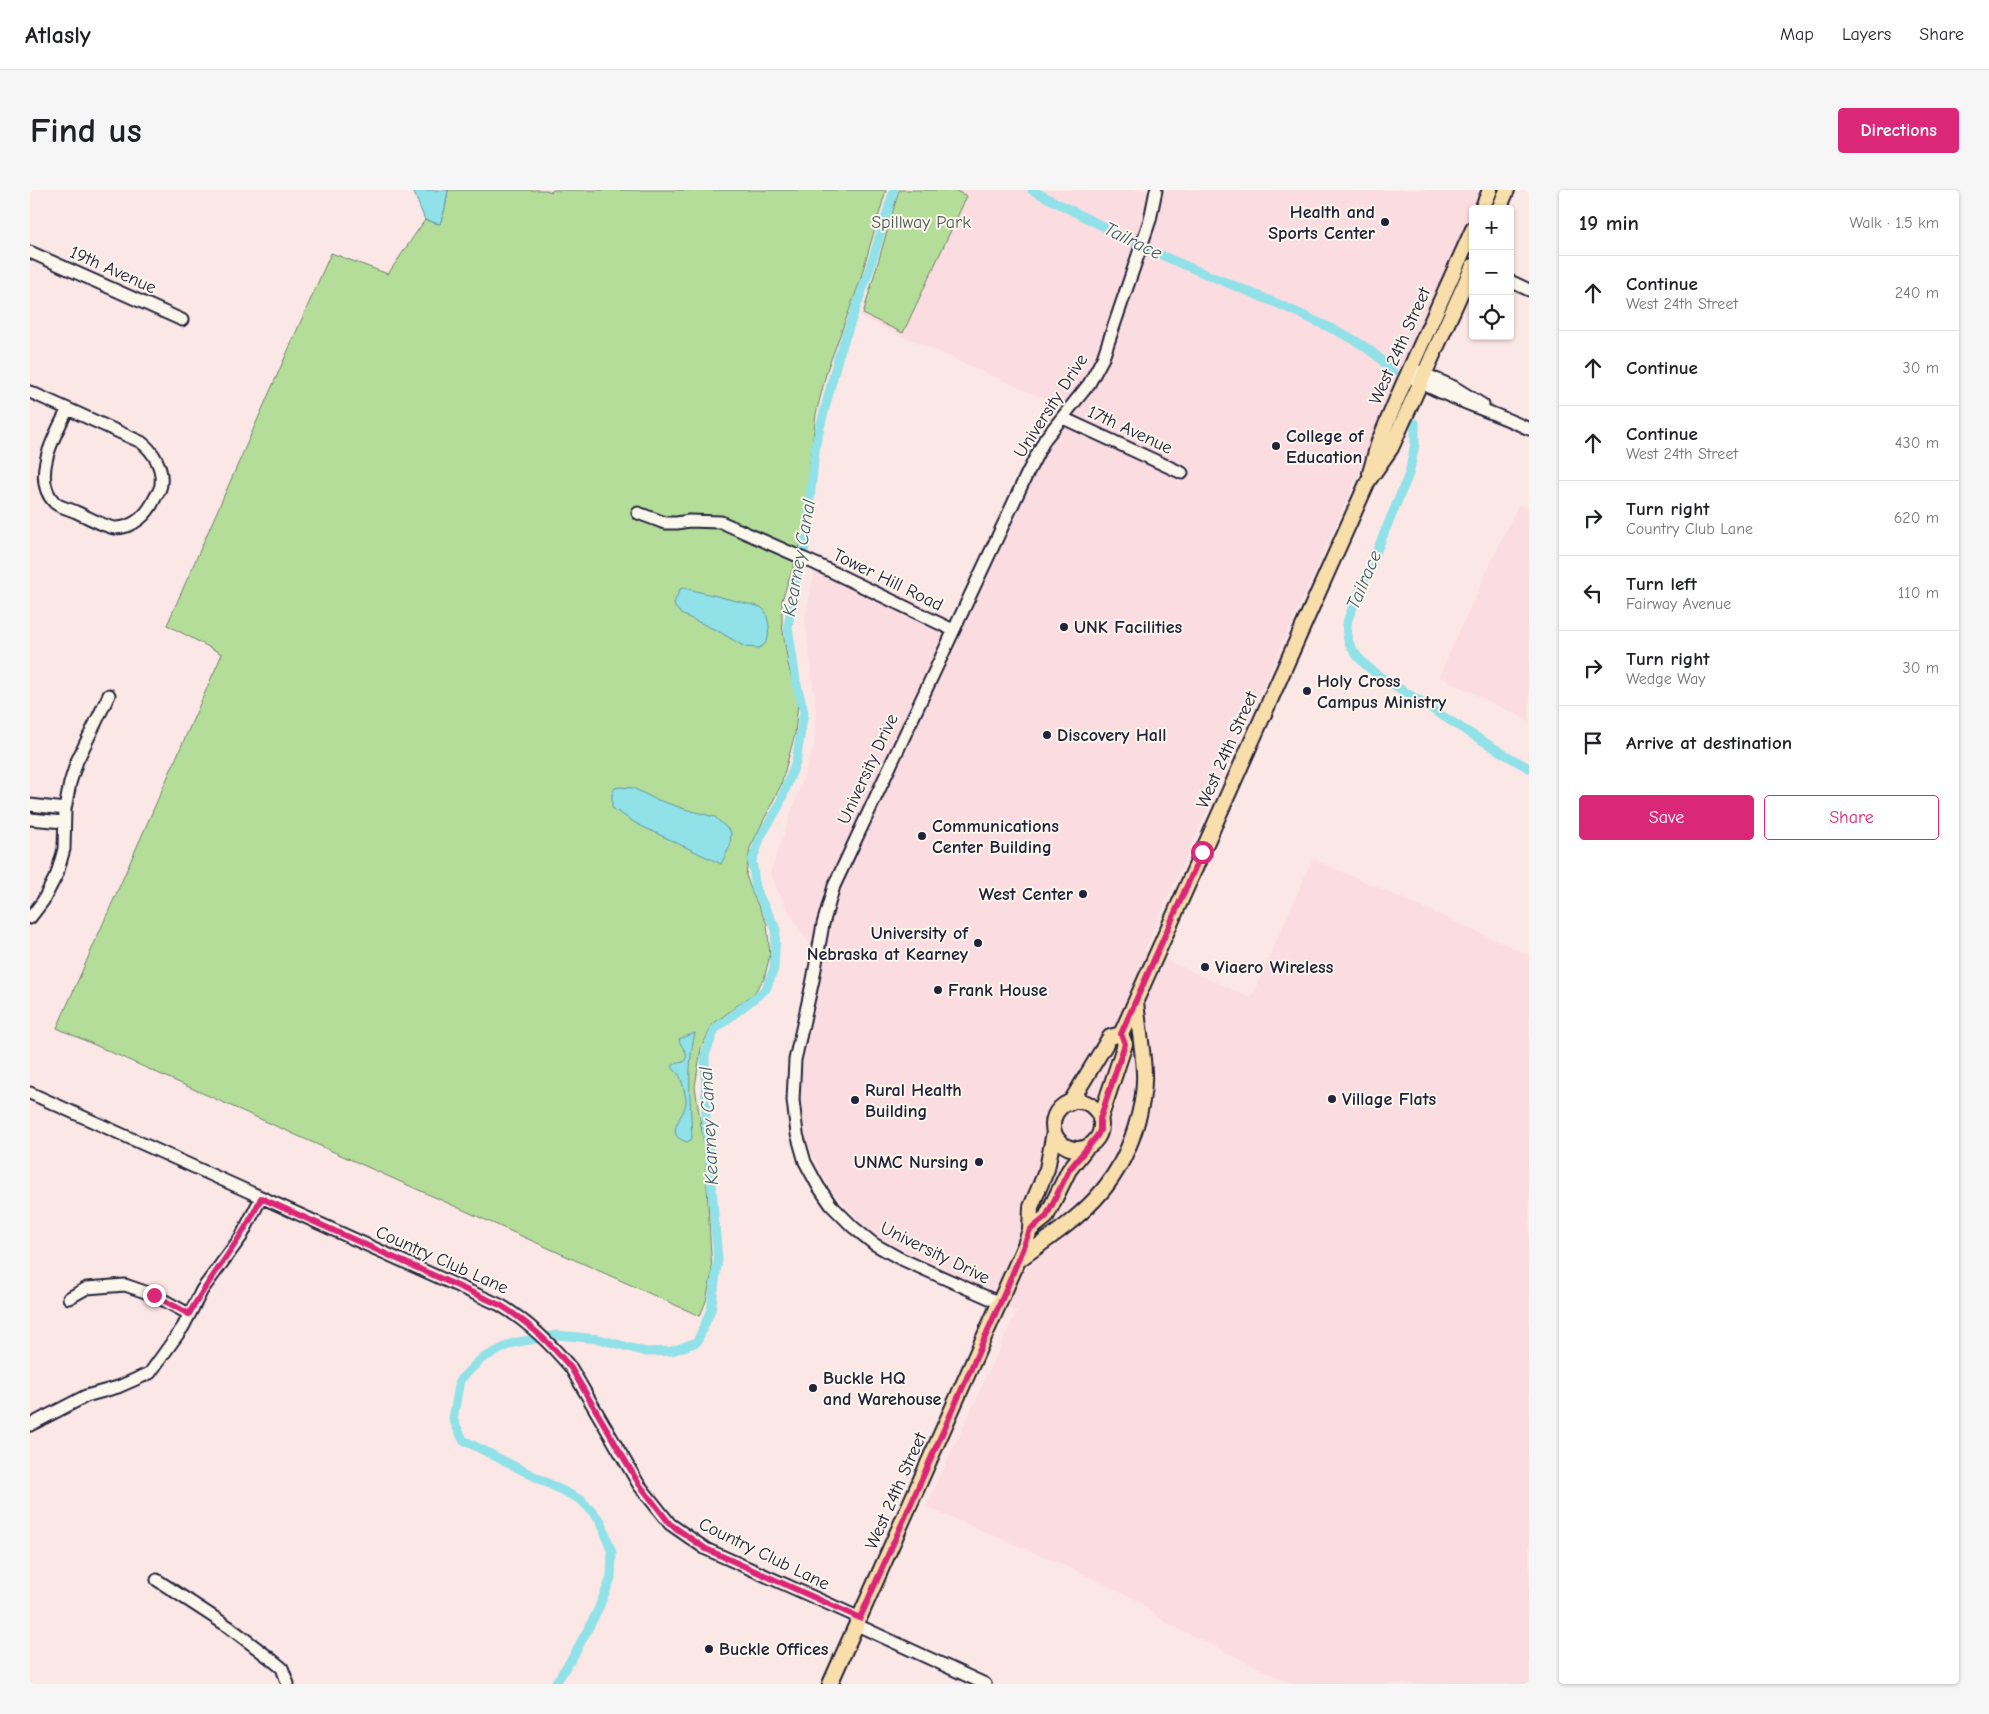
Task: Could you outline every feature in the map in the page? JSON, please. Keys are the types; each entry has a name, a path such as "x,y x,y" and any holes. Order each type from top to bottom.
{"main road":[{"path":"1484,205 1490,190"},
{"path":"1501,205 1507,190"},
{"name":"West 24th Street","path":"1100,1119 1125,1044 1121,1034 1368,481 1379,441 1408,371 1469,237"},
{"name":"West 24th Street","path":"1368,481 1391,448 1469,273"},
{"path":"1019,1260 1066,1226 1092,1204 1114,1176 1128,1150 1142,1107 1144,1089 1144,1072 1136,1000"},
{"name":"West 24th Street","path":"1070,1103 1110,1037 1121,1034"},
{"path":"1080,1102 1087,1104 1097,1112 1100,1119 1100,1130 1087,1147 1074,1149 1067,1147 1061,1143 1054,1132 1054,1120 1057,1112 1061,1107 1070,1103 1080,1102"},
{"name":"West 24th Street","path":"830,1684 1019,1260 1030,1230 1031,1207 1047,1169 1054,1132"},
{"name":"West 24th Street","path":"1030,1230 1046,1217 1069,1170 1087,1147"}],"street":[{"name":"University Drive","path":"1000,1303 886,1252 864,1237 841,1216 818,1186 805,1162 797,1134 793,1100 795,1060 813,980 822,924 834,886 1027,474 1045,439 1089,384 1103,358 1146,232 1156,190"},
{"path":"1463,250 1469,258"},
{"name":"19th Avenue","path":"30,252 182,320"},
{"path":"1514,283 1529,290"},
{"path":"1408,371 1423,378 1451,398 1495,413 1529,429"},
{"path":"30,392 68,409 140,442 150,448 161,472 162,485 151,508 141,519 130,525 114,528 55,503 44,488 41,471 47,451 68,409"},
{"name":"17th Avenue","path":"1063,418 1182,473"},
{"name":"Tower Hill Road","path":"638,514 665,523 689,520 721,522 812,562 953,630"},
{"path":"30,918 43,901 58,874 64,849 65,809 70,783 77,761 109,695"},
{"path":"30,805 65,809"},
{"path":"30,819 64,822"},
{"name":"Country Club Lane","path":"30,1093 500,1305 516,1314 556,1350 571,1368 639,1484 670,1524 706,1549 985,1684"},
{"path":"30,1425 86,1396 118,1387 150,1373 183,1327 202,1290 241,1237 261,1198"},
{"path":"69,1298 87,1288 125,1285 154,1295 189,1314"},
{"path":"157,1580 271,1658 282,1668 288,1684"}],"shaded area":[{"name":"University of Nebraska at Kearney","path":"903,190 1483,190 1477,205 1469,205 1469,222 1321,558 1144,950 1251,998 1313,859 1529,955 1529,1684 1292,1684 1165,1622 1135,1599 1064,1565 926,1507 1017,1311 1000,1303 988,1287 979,1285 891,1244 869,1230 832,1191 821,1172 809,1148 803,1121 800,1083 823,965 789,912 770,874 814,747 816,709 805,618 815,569 956,636 1038,463 1072,411 860,317"},
{"path":"1518,505 1529,509 1529,721 1439,676"}],"green space":[{"path":"448,190 546,190 551,192 553,190 886,190 859,284 827,370 816,414 804,527 799,550 782,600 782,625 788,664 798,702 795,734 781,785 750,848 746,875 767,924 770,955 764,979 754,993 713,1024 701,1048 695,1087 705,1151 712,1272 706,1301 700,1316 57,1028 222,654 167,625 331,253 388,274 425,220 440,224"},
{"name":"Spillway Park","path":"899,190 954,190 967,196 903,333 863,314"}],"water":[{"path":"413,190 448,190 440,224 425,220"},
{"path":"684,588 761,607 766,612 769,626 768,638 764,645 759,648 745,647 718,631 681,614 674,603 680,589"},
{"path":"615,788 633,788 655,799 715,817 731,832 730,846 721,864 637,824 612,808 612,794"},
{"path":"695,1033 690,1073 692,1139 687,1142 679,1139 675,1129 686,1105 686,1099 680,1077 672,1066 684,1062 686,1059 686,1053 679,1039"}],"waterway":[{"name":"Kearney Canal","path":"555,1684 574,1655 597,1612 611,1578 612,1553 601,1521 581,1500 463,1440 453,1419 460,1380 481,1359 513,1343 557,1335 599,1339 646,1352 672,1351 697,1342 711,1310 718,1260 706,1121 705,1055 715,1029 766,989 774,969 776,929 756,890 752,861 761,836 778,808 796,762 804,712 796,681 788,627 795,582 804,554 816,443 838,358 868,274 894,190"},
{"name":"Tailrace","path":"1032,190 1168,258 1345,335 1375,354 1393,372"},
{"name":"Tailrace","path":"1415,423 1415,444 1409,474 1348,619 1347,632 1349,642 1356,655 1372,671 1529,768"}],"place":[{"name":"Health and Sports Center","path":"1385,222"},
{"name":"College of Education","path":"1276,446"},
{"name":"UNK Facilities","path":"1064,627"},
{"name":"Holy Cross Campus Ministry","path":"1307,691"},
{"name":"Discovery Hall","path":"1047,735"},
{"name":"Communications Center Building","path":"922,836"},
{"name":"West Center","path":"1083,894"},
{"name":"University of Nebraska at Kearney","path":"978,943"},
{"name":"Viaero Wireless","path":"1205,967"},
{"name":"Frank House","path":"938,990"},
{"name":"Village Flats","path":"1332,1099"},
{"name":"Rural Health Building","path":"855,1100"},
{"name":"UNMC Nursing","path":"979,1162"},
{"name":"Buckle HQ and Warehouse","path":"813,1388"},
{"name":"Buckle Offices","path":"709,1649"}],"route":[{"path":"154,1295 189,1314 202,1290 241,1237 252,1219 261,1198 500,1305 516,1314 529,1325 558,1352 571,1368 639,1484 670,1524 706,1549 860,1618 1006,1290 1030,1230 1046,1217 1069,1170 1093,1142 1100,1130 1100,1119 1125,1044 1121,1034 1202,852"}]}
